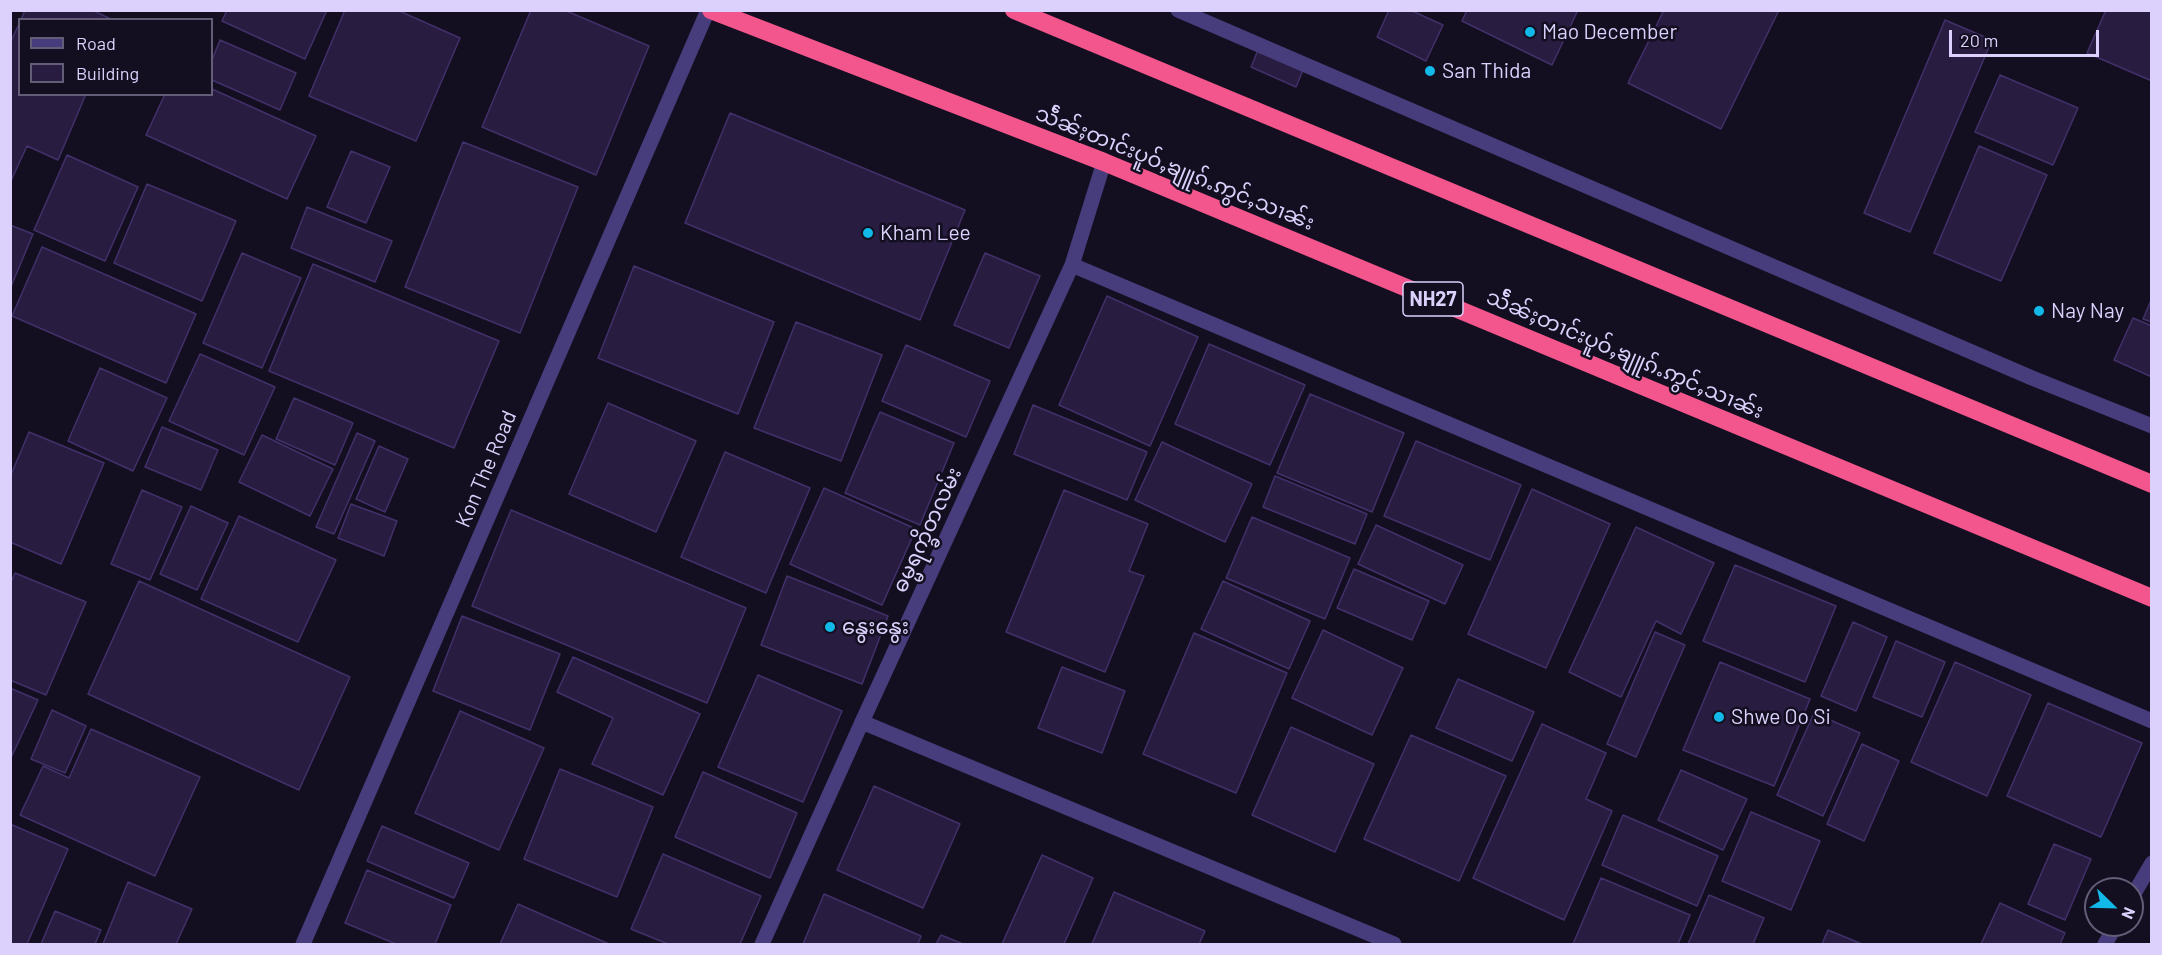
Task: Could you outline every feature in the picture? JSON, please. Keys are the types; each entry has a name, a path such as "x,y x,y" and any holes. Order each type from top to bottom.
{"highway":[{"name":"သဵႅၼ်ႈတၢင်းပူဝ်ႇၶျူၵ်ႉဢွင်ႇသၢၼ်း","path":"709,10 1104,162 2151,598"},
{"path":"1014,10 2151,484"}],"street":[{"name":"Kon The Road","path":"303,945 709,10"},
{"path":"1178,10 2021,373 2151,426"},
{"name":"ဓမ္မရက္ခိတလမ်း","path":"762,945 1072,265 1104,162"},
{"path":"1072,265 2151,721"},
{"path":"862,722 1394,945"},
{"path":"2143,877 2151,863"}],"building":[{"path":"25,10 92,10 109,18 22,18"},
{"path":"227,10 327,10 305,59 222,21"},
{"path":"345,10 397,10 460,38 416,141 309,96"},
{"path":"531,10 564,10 649,46 596,175 482,127"},
{"path":"1389,10 1410,10 1443,25 1426,61 1377,37"},
{"path":"1467,10 1578,10 1552,65 1462,21"},
{"path":"1664,10 1779,10 1721,129 1628,83"},
{"path":"2106,10 2152,10 2152,81 2087,53"},
{"path":"1945,20 1992,40 1910,232 1864,213"},
{"path":"18,26 18,96 85,96 58,160 27,146 10,183 10,43"},
{"path":"220,40 296,73 280,110 213,80 213,58"},
{"path":"1258,50 1303,70 1296,87 1251,67"},
{"path":"2000,75 2078,108 2053,165 1975,132"},
{"path":"213,89 316,136 287,199 146,135 164,96 213,96"},
{"path":"730,113 965,210 920,320 685,223"},
{"path":"463,142 578,187 520,333 405,287"},
{"path":"1979,146 2047,175 2001,281 1934,253"},
{"path":"351,151 390,167 366,223 327,207"},
{"path":"67,155 138,187 105,261 34,230"},
{"path":"147,184 236,221 202,301 114,263"},
{"path":"307,207 392,241 375,282 291,248"},
{"path":"10,225 33,234 10,289"},
{"path":"42,247 196,314 166,383 12,316"},
{"path":"242,253 301,278 262,368 203,343"},
{"path":"985,253 1040,276 1009,348 954,325"},
{"path":"313,264 499,341 454,448 269,371"},
{"path":"634,266 774,322 738,414 598,358"},
{"path":"1107,296 1198,337 1150,446 1059,405"},
{"path":"2152,298 2152,322 2143,319"},
{"path":"2133,318 2152,326 2152,377 2114,360"},
{"path":"796,322 882,355 841,461 754,428"},
{"path":"1209,344 1305,385 1270,465 1175,424"},
{"path":"906,345 990,381 966,437 882,401"},
{"path":"200,354 275,387 244,455 169,421"},
{"path":"100,368 167,398 133,471 68,441"},
{"path":"1310,394 1404,433 1372,512 1277,473"},
{"path":"294,398 353,423 335,465 276,439"},
{"path":"608,403 696,441 656,532 569,494"},
{"path":"1033,405 1147,452 1127,500 1014,454"},
{"path":"880,412 954,443 920,525 845,493"},
{"path":"162,427 218,450 201,490 145,467"},
{"path":"29,432 104,463 61,564 10,542 10,477"},
{"path":"357,433 375,441 334,534 316,527"},
{"path":"262,435 333,469 310,516 239,482"},
{"path":"1416,441 1521,485 1490,560 1384,516"},
{"path":"1162,442 1252,484 1225,542 1135,500"},
{"path":"379,446 408,459 385,512 356,499"},
{"path":"725,452 810,488 766,593 681,557"},
{"path":"1275,476 1367,514 1355,544 1263,507"},
{"path":"824,488 916,529 882,605 790,564"},
{"path":"1532,489 1610,524 1546,668 1468,634"},
{"path":"142,490 182,507 150,580 111,564"},
{"path":"1064,490 1148,524 1129,571 1144,576 1105,672 1006,632"},
{"path":"351,504 397,521 384,556 338,538"},
{"path":"191,506 228,523 197,590 160,574"},
{"path":"511,510 746,608 707,703 472,606"},
{"path":"239,516 336,560 298,642 201,599"},
{"path":"1252,517 1350,558 1325,619 1226,578"},
{"path":"1376,525 1463,565 1445,604 1358,564"},
{"path":"1636,527 1714,563 1681,634 1656,621 1621,697 1569,672"},
{"path":"1735,565 1836,606 1805,682 1703,641"},
{"path":"1354,569 1429,601 1412,640 1337,608"},
{"path":"15,573 86,602 46,695 10,680 10,584"},
{"path":"787,576 888,616 862,684 761,645"},
{"path":"139,581 350,677 299,790 88,694"},
{"path":"1223,581 1310,621 1289,669 1201,629"},
{"path":"462,616 560,654 530,730 433,691"},
{"path":"1853,622 1887,637 1856,711 1821,696"},
{"path":"1323,630 1403,668 1372,735 1292,698"},
{"path":"1655,632 1685,645 1636,757 1607,744"},
{"path":"1194,633 1287,673 1236,793 1143,754"},
{"path":"1896,641 1945,662 1922,717 1873,697"},
{"path":"573,657 700,714 663,795 592,764 613,718 557,692"},
{"path":"1720,662 1810,699 1774,786 1683,750"},
{"path":"1955,662 2031,695 1987,796 1911,762"},
{"path":"1062,667 1125,691 1102,753 1038,728"},
{"path":"758,675 842,711 803,802 718,767"},
{"path":"1458,679 1534,712 1512,761 1436,728"},
{"path":"10,688 38,700 10,760"},
{"path":"2048,703 2142,743 2101,837 2007,796"},
{"path":"52,710 86,726 65,773 31,759"},
{"path":"460,711 544,748 499,850 415,813"},
{"path":"1814,713 1860,733 1823,816 1777,795"},
{"path":"1542,724 1606,753 1586,799 1612,811 1564,920 1473,878"},
{"path":"1291,727 1374,764 1335,852 1252,815"},
{"path":"91,729 200,777 155,876 20,815 43,766 69,778"},
{"path":"1411,735 1506,776 1459,881 1364,839"},
{"path":"1862,744 1899,761 1864,841 1827,824"},
{"path":"560,769 653,807 617,897 524,859"},
{"path":"1681,770 1747,799 1723,850 1658,820"},
{"path":"703,772 797,813 770,878 675,837"},
{"path":"874,786 960,824 923,908 837,870"},
{"path":"1751,812 1820,841 1791,910 1722,881"},
{"path":"1623,815 1718,856 1697,906 1602,865"},
{"path":"10,824 68,849 27,944 10,944"},
{"path":"382,826 469,863 454,898 367,861"},
{"path":"2054,844 2091,859 2065,920 2028,904"},
{"path":"663,854 761,896 740,944 668,944 631,929"},
{"path":"1042,855 1093,878 1064,944 1002,944"},
{"path":"367,870 451,905 435,944 396,944 345,923"},
{"path":"1601,878 1690,915 1678,944 1573,944"},
{"path":"128,882 192,909 176,944 103,944"},
{"path":"1114,892 1205,931 1199,944 1092,944"},
{"path":"824,894 921,936 918,944 803,944"},
{"path":"1709,895 1764,918 1753,944 1688,944"},
{"path":"2000,903 2065,933 2060,944 1981,944"},
{"path":"518,904 609,944 500,944"},
{"path":"55,911 101,930 95,944 41,944"},
{"path":"1828,930 1862,944 1822,944"},
{"path":"941,935 963,944 936,944"}],"place":[{"name":"Mao December","path":"1530,32"},
{"name":"San Thida","path":"1430,71"},
{"name":"Kham Lee","path":"868,233"},
{"name":"Nay Nay","path":"2039,311"},
{"name":"နွေးနွေး","path":"830,627"},
{"name":"Shwe Oo Si","path":"1719,717"}]}
